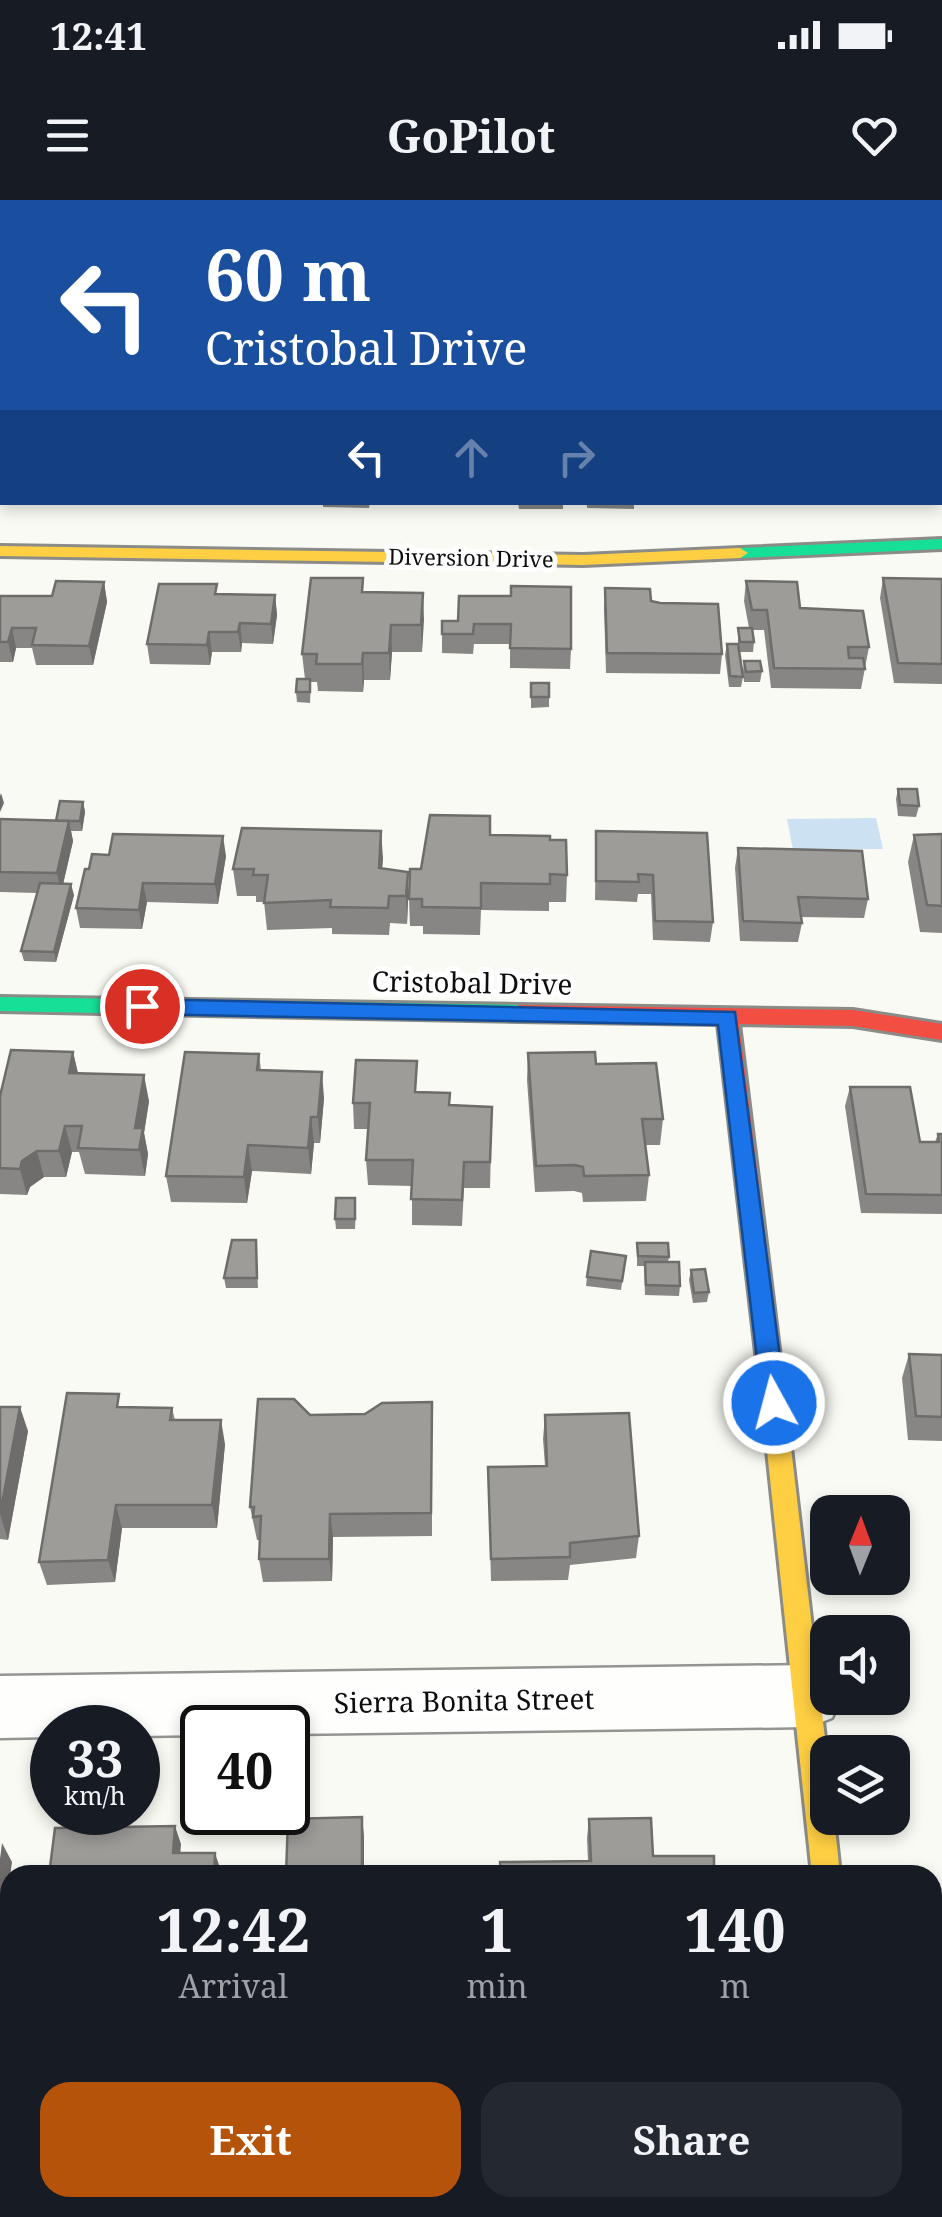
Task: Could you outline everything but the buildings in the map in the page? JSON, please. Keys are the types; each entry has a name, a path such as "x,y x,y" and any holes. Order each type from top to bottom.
{"street":[{"name":"Diversion Drive","path":"0,550 582,560 942,544"},
{"name":"Cristobal Drive","path":"0,1004 853,1018 942,1032"},
{"path":"728,1018 809,1696 825,1865"},
{"name":"Sierra Bonita Street","path":"0,1707 809,1696"}],"water":[{"path":"876,818 883,849 793,850 787,819"}],"traffic: fast":[{"path":"740,553 942,544"},
{"path":"0,1004 519,1013"}],"traffic: slow":[{"path":"0,551 583,560 740,553"},
{"path":"776,1422 825,1865"}],"traffic: jam":[{"path":"519,1013 853,1018 942,1032"},
{"path":"728,1017 776,1422"}],"route":[{"path":"142,1006 728,1018 774,1403"}]}
